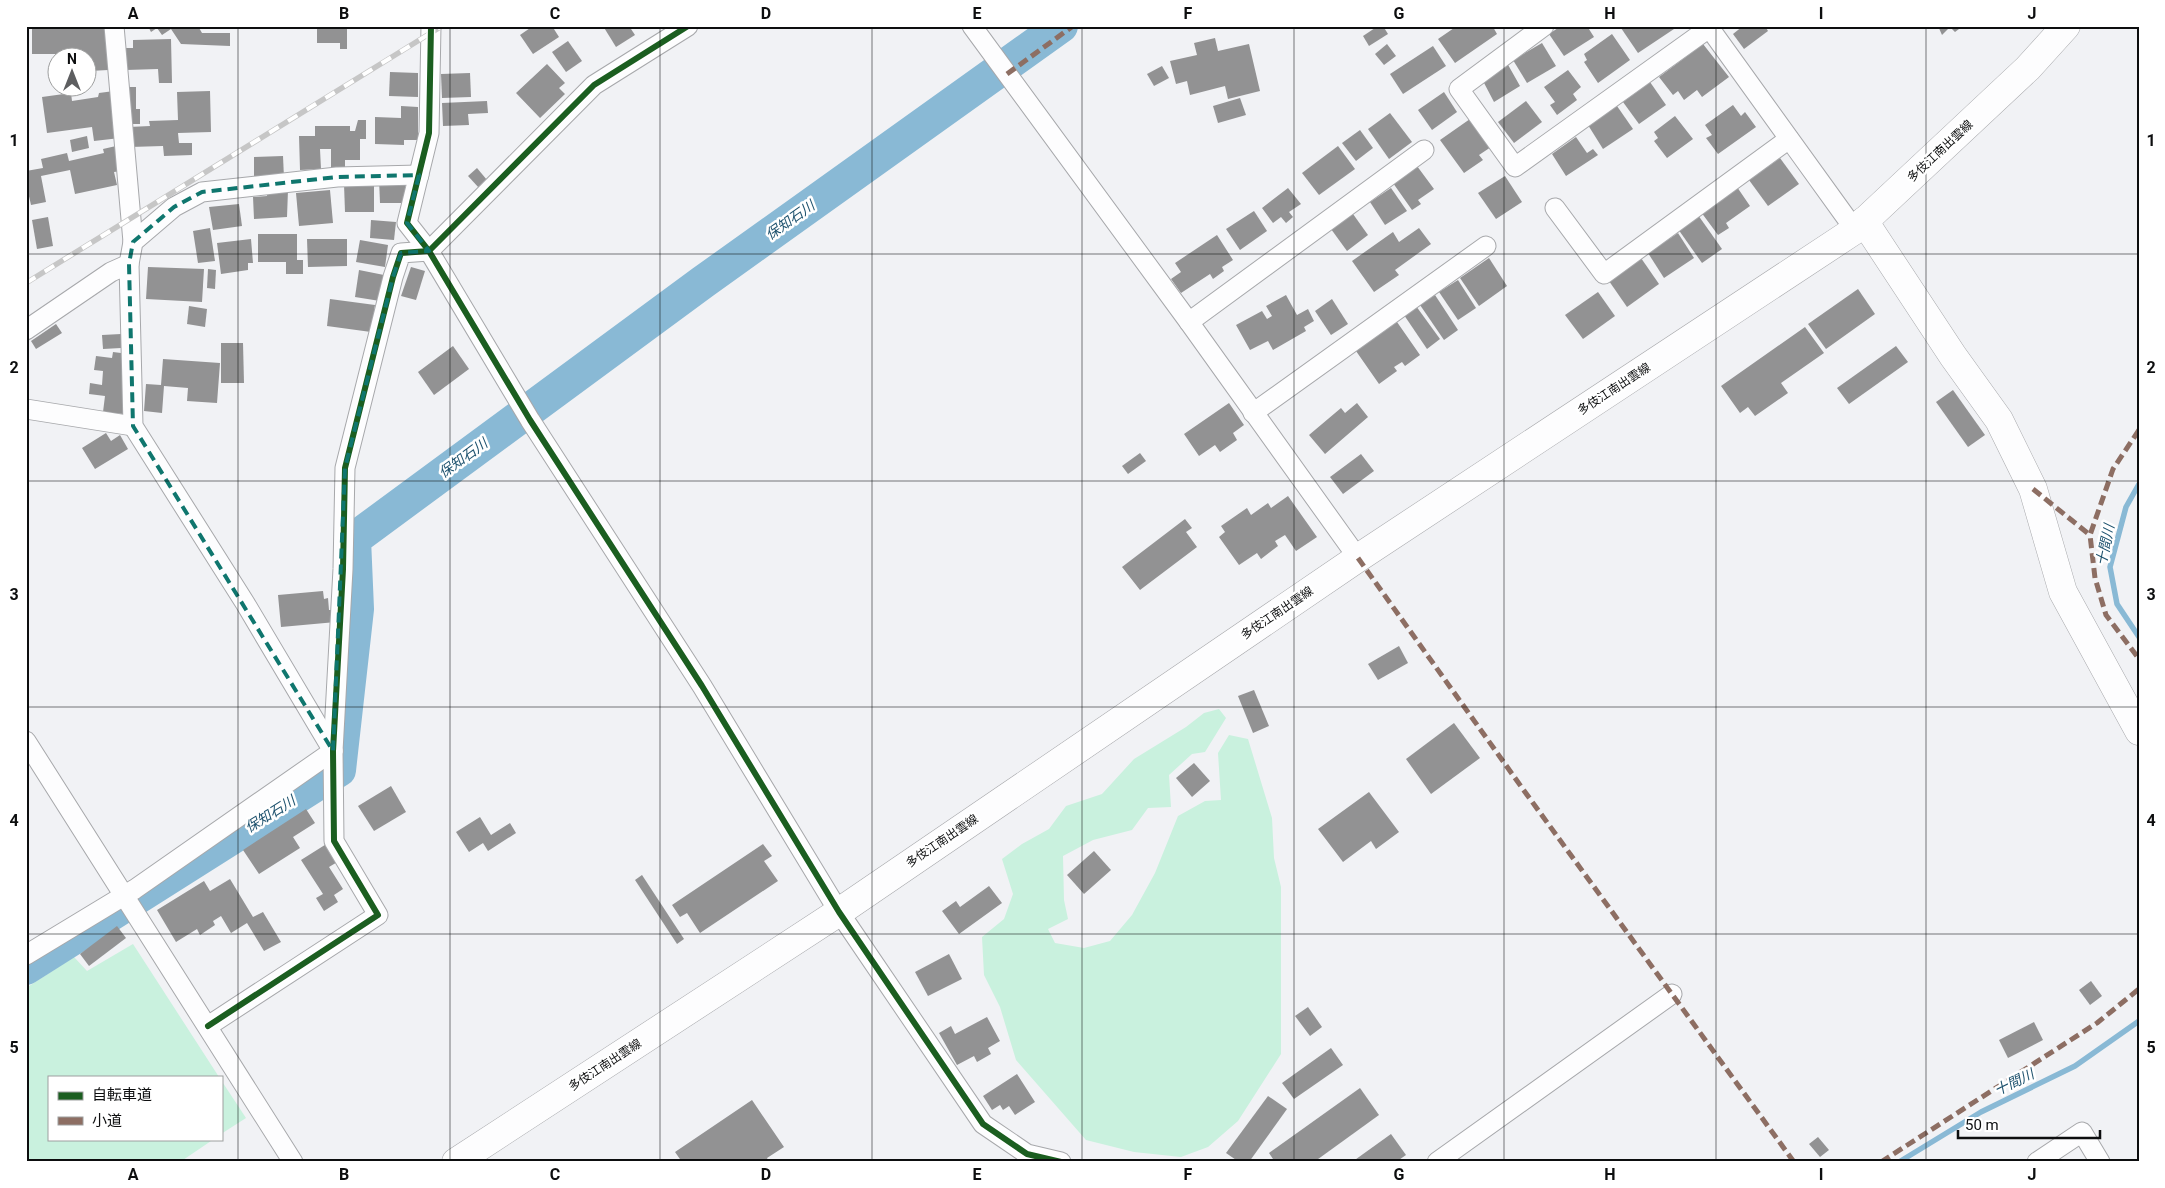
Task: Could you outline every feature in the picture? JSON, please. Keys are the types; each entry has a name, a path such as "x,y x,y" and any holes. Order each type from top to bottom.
{"main road":[{"name":"多伎江南出雲線","path":"456,1162 839,912 1358,558 1860,226 2028,68 2066,26"},
{"path":"1860,226 1999,420 2033,490 2063,592 2139,731"}],"street":[{"path":"114,26 132,242 130,264 133,426 245,603 333,751"},
{"path":"431,26 429,133 407,222 429,251 530,420 702,686 839,912 983,1124 1027,1154 1060,1162"},
{"path":"208,1026 378,915 334,841 333,751 343,568 344,468 393,277 401,253 429,251 594,85 688,26"},
{"path":"972,26 1189,322 1358,558"},
{"path":"1544,26 1459,89 1515,167 1708,27 1789,139 1860,226"},
{"path":"1555,208 1604,274 1789,139"},
{"path":"1189,322 1424,150"},
{"path":"132,242 174,207 202,192 337,177 419,175"},
{"path":"1253,413 1486,246"},
{"path":"26,330 111,272 130,264"},
{"path":"26,409 133,426"},
{"path":"26,741 293,1162"},
{"path":"26,955 125,895 333,751"},
{"path":"1438,1162 1672,994"},
{"path":"2037,1162 2082,1132 2100,1162"}],"highlighted area":[{"path":"419,175 407,223 429,251 401,253 393,277 345,468 333,751 133,426 129,264 133,242 174,207 202,192 337,177"}],"green space":[{"path":"1219,709 1226,718 1205,752 1192,754 1169,775 1171,807 1148,808 1132,830 1093,840 1063,856 1064,900 1068,919 1048,929 1055,943 1084,948 1110,941 1132,915 1155,873 1178,816 1205,801 1221,800 1218,753 1229,735 1248,739 1272,818 1274,858 1281,887 1281,1054 1238,1121 1208,1147 1181,1157 1134,1152 1086,1140 1016,1060 1000,1007 984,975 982,937 1004,919 1013,894 1002,859 1022,844 1049,829 1066,806 1102,794 1134,759 1186,727 1204,713"},
{"path":"133,944 218,1076 48,1076 48,1140 213,1140 180,1162 26,1162 26,988 74,957 87,971"},
{"path":"222,1082 246,1118 222,1133"}],"building":[{"path":"74,26 108,26 108,70 98,71 98,48 48,48 48,54 32,54 32,29 74,28"},
{"path":"148,26 198,26 202,33 230,33 230,46 181,44 171,29 162,35 157,28 151,32"},
{"path":"317,26 347,26 347,49 340,49 340,43 317,43"},
{"path":"533,26 552,26 559,37 533,54 520,35"},
{"path":"603,26 629,26 635,35 616,47"},
{"path":"1378,26 1383,26 1388,34 1369,46 1363,36"},
{"path":"1457,26 1495,26 1493,27 1497,34 1455,63 1438,39"},
{"path":"1561,26 1587,26 1594,37 1564,56 1549,34"},
{"path":"1623,26 1672,26 1674,29 1638,53 1621,28"},
{"path":"1743,26 1765,26 1768,31 1744,49 1733,34"},
{"path":"1938,26 1963,26 1955,32 1950,27 1942,35"},
{"path":"1612,34 1630,60 1598,83 1584,62 1587,60 1584,54"},
{"path":"1215,38 1218,51 1249,44 1260,91 1228,99 1225,86 1190,95 1187,81 1176,84 1170,61 1197,55 1194,43"},
{"path":"171,39 172,83 159,83 158,69 126,70 126,48 133,48 133,40"},
{"path":"568,41 582,61 566,72 552,52"},
{"path":"1542,43 1556,66 1527,83 1513,60"},
{"path":"1387,44 1396,56 1384,65 1375,54"},
{"path":"1703,44 1729,77 1702,97 1697,90 1684,100 1678,91 1673,95 1659,77"},
{"path":"1433,46 1446,66 1403,94 1390,74"},
{"path":"1507,63 1520,86 1494,102 1483,81 1495,74 1493,71"},
{"path":"547,64 565,83 559,88 565,94 540,118 516,93"},
{"path":"1162,66 1169,78 1154,86 1147,74"},
{"path":"1568,70 1581,87 1573,94 1577,100 1557,115 1550,105 1555,102 1544,87"},
{"path":"390,72 418,73 418,97 389,96"},
{"path":"470,73 471,97 442,98 441,74"},
{"path":"1650,82 1666,105 1639,124 1623,102"},
{"path":"126,87 136,87 136,109 140,109 140,124 126,124"},
{"path":"114,91 120,138 94,141 92,127 47,133 42,97 72,98 72,101 98,98 99,93"},
{"path":"210,91 211,132 178,133 179,143 192,143 192,155 164,156 163,146 130,147 129,127 150,126 149,121 178,120 177,92"},
{"path":"1444,92 1457,112 1432,130 1418,110"},
{"path":"1240,98 1246,115 1218,123 1213,106"},
{"path":"487,101 488,113 468,114 469,125 443,126 442,103"},
{"path":"1526,101 1542,122 1514,143 1498,122"},
{"path":"1733,105 1741,116 1745,112 1756,127 1718,154 1706,138 1712,135 1705,125"},
{"path":"401,106 418,107 418,140 404,140 404,145 375,144 375,117 401,118"},
{"path":"1617,106 1633,129 1603,149 1588,125"},
{"path":"1390,113 1412,142 1389,159 1368,129"},
{"path":"1675,116 1693,139 1667,158 1654,141 1658,138 1654,132"},
{"path":"1470,119 1491,147 1479,155 1483,160 1464,173 1440,140"},
{"path":"358,120 366,120 366,139 360,139 360,160 345,160 345,168 331,168 331,149 320,149 321,169 300,170 299,136 315,136 315,126 350,126 350,131 355,131"},
{"path":"1360,130 1373,148 1356,161 1342,143"},
{"path":"87,136 89,148 72,152 70,140"},
{"path":"1576,137 1587,153 1593,149 1598,155 1566,176 1552,154"},
{"path":"116,146 121,171 114,172 117,185 75,194 70,170 41,176 46,202 31,205 26,183 26,171 43,168 41,159 67,153 69,161 104,153 103,149"},
{"path":"1338,146 1355,169 1319,195 1302,173"},
{"path":"283,156 284,178 254,179 254,157"},
{"path":"1780,158 1799,184 1768,206 1749,180"},
{"path":"1417,166 1434,189 1418,200 1421,204 1412,210 1393,183"},
{"path":"477,168 487,180 479,188 468,176"},
{"path":"1505,176 1522,202 1496,219 1478,193"},
{"path":"379,179 405,179 405,203 380,203"},
{"path":"374,183 374,212 345,212 344,184"},
{"path":"1737,187 1750,206 1726,223 1729,228 1718,235 1701,212"},
{"path":"1288,188 1301,204 1289,212 1293,217 1286,223 1281,217 1273,223 1262,208"},
{"path":"1391,188 1407,211 1385,225 1370,202"},
{"path":"267,190 288,190 287,217 254,219 253,197 267,196"},
{"path":"330,190 333,223 299,226 296,193"},
{"path":"239,204 242,226 213,230 209,207"},
{"path":"1254,211 1267,231 1240,250 1226,229"},
{"path":"1353,214 1368,235 1347,251 1331,229"},
{"path":"1698,215 1722,249 1702,263 1678,229"},
{"path":"48,217 53,246 37,249 32,220"},
{"path":"371,220 396,222 394,240 370,238"},
{"path":"210,228 215,261 198,263 193,231"},
{"path":"1419,228 1431,244 1395,270 1399,275 1374,292 1352,261 1393,232 1399,242"},
{"path":"1678,233 1694,258 1664,278 1648,253"},
{"path":"258,234 297,234 297,260 303,260 303,274 286,274 286,262 258,262"},
{"path":"1217,235 1233,260 1222,267 1224,271 1213,279 1210,274 1181,293 1171,279 1181,272 1175,263"},
{"path":"251,239 253,263 248,263 248,270 221,274 217,243"},
{"path":"307,239 347,239 347,266 308,267"},
{"path":"360,240 388,245 385,267 356,262"},
{"path":"1489,258 1507,286 1479,306 1460,278"},
{"path":"1641,258 1659,284 1627,307 1609,281"},
{"path":"148,267 204,269 202,302 146,299"},
{"path":"411,267 425,271 416,300 401,296"},
{"path":"208,269 216,270 215,289 207,288"},
{"path":"359,270 384,275 380,301 355,297"},
{"path":"1458,280 1476,308 1458,320 1439,292"},
{"path":"1858,289 1875,314 1826,349 1808,324"},
{"path":"1598,292 1615,316 1583,339 1565,315"},
{"path":"1286,295 1297,315 1308,309 1314,321 1304,327 1306,331 1273,350 1268,341 1250,350 1236,325 1262,311 1267,319 1272,316 1266,306"},
{"path":"1435,295 1458,330 1444,340 1420,305"},
{"path":"330,299 375,305 371,332 327,326"},
{"path":"1332,299 1348,324 1331,335 1315,311"},
{"path":"189,306 207,309 205,327 187,324"},
{"path":"1416,306 1440,339 1427,349 1404,315"},
{"path":"1397,322 1420,355 1405,366 1402,362 1394,367 1397,371 1379,384 1356,351"},
{"path":"56,324 62,333 36,349 31,341"},
{"path":"1805,327 1824,353 1781,383 1788,393 1755,416 1748,407 1740,413 1721,386"},
{"path":"121,334 121,348 103,349 102,335"},
{"path":"221,343 243,343 244,383 221,383"},
{"path":"453,346 469,369 434,395 418,372"},
{"path":"1896,346 1908,362 1849,404 1837,388"},
{"path":"113,352 129,354 123,414 103,412 105,396 89,394 90,383 102,385 103,371 94,370 96,356 112,358"},
{"path":"163,359 220,363 217,403 187,401 188,388 164,386 162,413 144,411 146,384 161,385"},
{"path":"1953,390 1985,435 1968,447 1936,402"},
{"path":"1229,403 1244,425 1233,433 1237,440 1220,452 1215,445 1199,456 1184,434"},
{"path":"1357,403 1368,417 1325,454 1309,435 1341,408 1345,413"},
{"path":"106,433 111,441 120,435 128,449 95,469 82,448"},
{"path":"1140,453 1146,461 1128,474 1122,466"},
{"path":"1361,454 1374,471 1343,494 1330,477"},
{"path":"1288,496 1317,537 1296,551 1285,535 1275,541 1278,546 1261,559 1257,553 1239,565 1219,537 1225,532 1221,526 1247,508 1251,515 1268,503 1271,508"},
{"path":"1185,519 1192,528 1186,532 1197,547 1140,590 1122,567"},
{"path":"323,591 324,599 328,598 329,610 335,610 336,622 281,627 278,595"},
{"path":"1399,646 1408,663 1378,680 1368,664"},
{"path":"1254,690 1269,726 1253,733 1238,696"},
{"path":"1454,723 1480,758 1431,794 1406,759"},
{"path":"1194,763 1210,781 1192,797 1176,778"},
{"path":"391,786 406,812 374,831 358,806"},
{"path":"1369,792 1399,832 1376,849 1371,841 1343,862 1318,829"},
{"path":"306,809 315,823 293,837 300,848 259,874 243,850"},
{"path":"480,817 491,835 510,823 516,833 488,851 483,843 469,852 456,832"},
{"path":"328,843 339,861 329,867 343,889 334,895 338,902 324,911 316,898 323,894 301,860"},
{"path":"763,844 772,856 764,861 778,881 700,933 687,913 680,917 672,905"},
{"path":"1094,851 1111,870 1084,894 1067,875"},
{"path":"642,875 684,939 677,944 635,880"},
{"path":"230,879 253,917 263,912 281,942 264,951 247,923 231,933 221,916 213,921 215,925 200,935 197,929 176,942 157,910 204,881 210,891"},
{"path":"989,886 1002,903 959,934 942,911 956,901 960,907"},
{"path":"117,926 126,938 89,966 80,954"},
{"path":"949,954 962,979 928,996 915,972"},
{"path":"2091,981 2102,996 2090,1005 2079,990"},
{"path":"1308,1007 1322,1027 1310,1036 1295,1016"},
{"path":"987,1017 1000,1041 988,1048 991,1054 977,1062 974,1056 957,1065 939,1033 951,1026 955,1034"},
{"path":"2034,1022 2043,1040 2008,1058 1999,1040"},
{"path":"1331,1048 1343,1065 1294,1099 1282,1083"},
{"path":"1017,1074 1035,1102 1015,1115 1009,1106 1003,1110 1000,1105 992,1110 983,1096"},
{"path":"1360,1088 1379,1115 1314,1162 1275,1162 1269,1153"},
{"path":"1268,1096 1287,1109 1249,1162 1239,1162 1226,1153"},
{"path":"752,1100 784,1147 767,1158 769,1162 682,1162 675,1152"},
{"path":"1391,1134 1406,1155 1396,1162 1352,1162"},
{"path":"1818,1137 1829,1150 1820,1157 1809,1144"}],"waterway":[{"name":"保知石川","path":"26,968 339,770 357,609 354,539 703,282 1061,26"},
{"name":"十間川","path":"2139,484 2126,507 2110,567 2117,604 2139,637"},
{"name":"十間川","path":"1899,1162 1981,1112 2075,1066 2139,1021"}],"railway":[{"path":"26,283 442,26"}],"marked path":[{"path":"1007,74 1073,26"},
{"path":"2139,430 2113,469 2090,535 2095,578 2106,615 2139,659"},
{"path":"2033,489 2090,535"},
{"path":"1358,558 1525,792 1794,1162"},
{"path":"1881,1162 2097,1023 2139,989"}],"cycle path":[{"path":"431,26 429,133 407,223 429,251 530,420 702,686 839,912 983,1124 1027,1154 1061,1162"},
{"path":"208,1026 378,915 334,841 333,751 343,569 345,468 393,277 401,253 429,251 594,85 688,26"}]}
